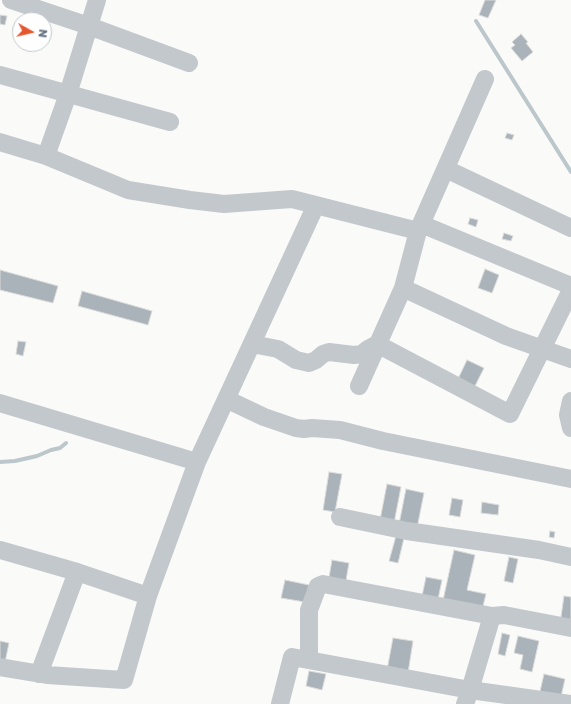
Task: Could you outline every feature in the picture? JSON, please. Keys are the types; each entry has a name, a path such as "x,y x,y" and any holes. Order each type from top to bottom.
{"street":[{"path":"11,0 89,26 189,63"},
{"path":"46,156 68,94 97,0"},
{"path":"0,76 170,122"},
{"path":"359,386 403,288 420,228 485,79"},
{"path":"0,142 46,156 128,190 224,204 292,199 420,228 571,286"},
{"path":"446,169 571,228"},
{"path":"0,667 39,674 124,680 148,596 197,462 316,205"},
{"path":"403,288 506,336 571,360"},
{"path":"377,344 510,414 571,290"},
{"path":"252,344 278,349 296,360 309,363 329,352 348,355 362,354 377,344"},
{"path":"226,399 264,417 296,428 340,430 383,441 571,479"},
{"path":"571,400 568,415 571,428"},
{"path":"0,403 197,462"},
{"path":"340,517 407,531 539,550 571,557"},
{"path":"0,550 77,572 148,596"},
{"path":"39,674 77,572"},
{"path":"309,660 309,610 318,586 323,584 492,616 504,616 571,628"},
{"path":"468,697 492,616"},
{"path":"280,704 292,657 468,697 571,704"}],"building":[{"path":"485,0 496,0 488,18 479,15"},
{"path":"0,15 7,16 5,25 0,24"},
{"path":"521,34 528,42 526,43 533,52 522,61 511,48 515,45 512,42"},
{"path":"507,133 514,135 512,140 505,138"},
{"path":"470,218 478,220 476,227 468,224"},
{"path":"504,233 513,236 511,241 502,239"},
{"path":"485,269 499,275 492,293 478,288"},
{"path":"0,270 58,286 53,303 0,290"},
{"path":"82,291 152,311 148,325 78,306"},
{"path":"18,341 26,342 23,356 16,354"},
{"path":"467,360 484,368 474,388 457,381"},
{"path":"329,472 342,474 335,512 323,510"},
{"path":"387,484 401,487 394,523 380,520"},
{"path":"406,489 424,493 417,528 399,524"},
{"path":"452,498 463,500 460,517 449,515"},
{"path":"482,502 499,505 498,515 481,513"},
{"path":"550,531 555,532 554,538 549,537"},
{"path":"396,536 404,538 398,563 389,561"},
{"path":"454,550 475,555 467,590 486,594 481,614 442,605"},
{"path":"509,557 518,559 513,583 504,581"},
{"path":"332,560 349,563 345,586 328,583"},
{"path":"426,577 442,580 437,604 421,601"},
{"path":"285,580 309,585 305,602 281,598"},
{"path":"564,596 571,597 571,626 560,624"},
{"path":"502,633 510,635 505,656 498,654"},
{"path":"518,636 539,641 532,672 520,669 523,655 514,653"},
{"path":"393,638 413,641 408,673 387,670"},
{"path":"0,641 9,643 4,667 0,666"},
{"path":"309,671 326,674 322,690 306,686"},
{"path":"544,674 565,679 560,701 539,696"}],"waterway":[{"path":"476,21 571,172"},
{"path":"0,462 15,461 37,456 60,448 66,443"}]}
